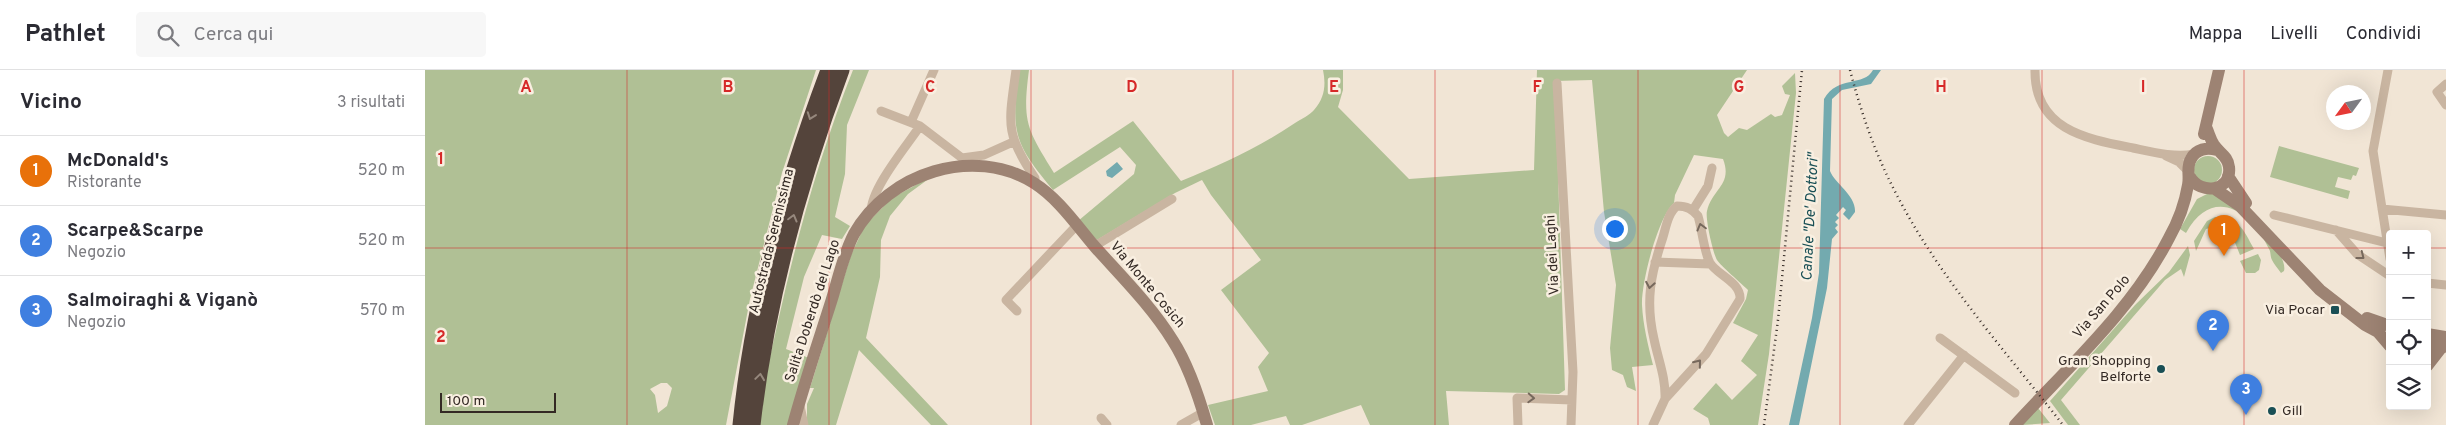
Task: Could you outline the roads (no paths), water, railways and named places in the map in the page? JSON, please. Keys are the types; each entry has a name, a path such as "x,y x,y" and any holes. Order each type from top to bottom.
{"highway":[{"name":"Autostrada Serenissima","path":"740,425 755,325 774,241 803,138 828,70"},
{"name":"Autostrada Serenissima","path":"753,425 767,327 786,244 816,142 841,70"}],"main road":[{"name":"Via San Polo","path":"2177,221 2189,174 2189,165 2197,152 2206,127 2219,70"},
{"path":"2206,127 2217,150 2228,161 2228,176 2242,199 2325,285 2366,318 2386,323"},
{"path":"2197,152 2211,148 2217,150"},
{"name":"Salita Doberdò del Lago","path":"793,425 853,236 871,212 906,184 944,168 978,165 997,168 1017,174 1035,184"},
{"path":"2189,174 2195,185 2210,189 2240,206 2320,290 2365,325 2379,332 2386,341"},
{"name":"Via San Polo","path":"2015,425 2140,288 2164,248 2177,221 2191,200 2210,189 2221,186 2228,176"},
{"name":"Via Monte Cosich","path":"1035,184 1051,197 1077,225 1136,293 1173,341 1189,372 1207,425"},
{"path":"2431,334 2446,337"},
{"path":"2431,340 2434,345 2431,358"},
{"path":"2431,361 2441,348 2446,346"}],"street":[{"name":"Salita Doberdò del Lago","path":"871,212 871,203 915,124 934,70"},
{"path":"1016,70 1010,116 1013,142 1035,178 1035,184"},
{"path":"2035,70 2038,93 2042,103 2054,119 2065,128 2086,138 2159,153 2179,162 2189,174"},
{"path":"2386,236 2373,151 2388,70"},
{"name":"Via dei Laghi","path":"1557,84 1572,363 1571,425"},
{"path":"2446,84 2437,92 2446,105"},
{"path":"881,111 915,124 962,158 984,155 1013,142"},
{"path":"2159,153 2197,152"},
{"path":"1693,210 1708,186 1712,168"},
{"path":"1095,246 1172,199"},
{"path":"1653,425 1665,399 1706,354 1739,299 1740,294 1737,288 1710,264 1698,216 1693,210 1684,206 1673,209 1655,262 1648,299 1649,317 1664,378 1665,399"},
{"path":"2382,209 2446,215"},
{"path":"2274,215 2386,243"},
{"path":"1017,310 1006,300 1077,225"},
{"path":"2336,230 2357,254 2388,275"},
{"path":"1655,262 1710,264"},
{"path":"2431,283 2446,285"},
{"path":"1940,338 2015,393"},
{"path":"1908,425 1964,355"},
{"path":"1518,425 1517,398 1572,400"},
{"path":"799,403 804,425"},
{"path":"1181,425 1203,412"}],"water":[{"path":"1873,70 1881,70 1871,84 1842,90 1832,99 1830,171 1849,195 1855,212 1849,220 1843,214 1846,210 1843,207 1836,215 1839,218 1835,222 1838,225 1835,228 1838,232 1832,239 1827,288 1799,425 1789,425 1812,318 1819,273 1824,99 1836,87 1864,78"},
{"path":"1117,162 1123,169 1112,178 1107,176 1106,171"}],"railway":[{"path":"1764,425 1778,320 1802,70"},
{"path":"1850,70 1865,121 1877,153 1917,231 1977,316 2063,425"}],"place":[{"name":"McDonald's","path":"2224,256"},
{"name":"Via Pocar","path":"2335,310"},
{"name":"Scarpe&Scarpe","path":"2213,351"},
{"name":"Gran Shopping Belforte","path":"2161,369"},
{"name":"Gill","path":"2272,411"},
{"name":"Salmoiraghi & Viganò","path":"2246,415"}],"water label":[{"name":"Canale \"De' Dottori\"","path":"1811,217"}]}
